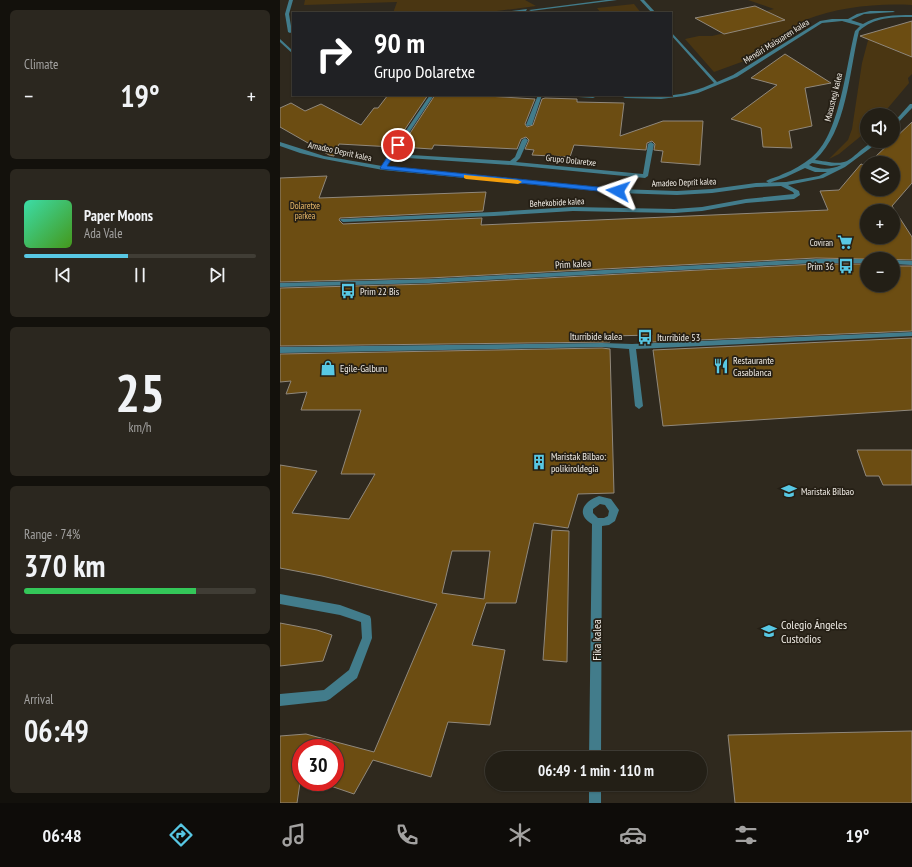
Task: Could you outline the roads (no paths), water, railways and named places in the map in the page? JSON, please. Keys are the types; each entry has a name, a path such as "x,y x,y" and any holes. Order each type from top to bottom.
{"street":[{"path":"291,0 287,14 286,36 292,50"},
{"path":"513,12 589,1 616,0"},
{"path":"642,0 653,12"},
{"path":"538,12 576,7 589,1"},
{"name":"Mendiri Maisuaren kalea","path":"625,97 661,98 684,95 735,76 821,22 830,20 848,20 853,16 864,14 912,14"},
{"path":"848,20 862,25 878,19 912,14"},
{"name":"Masustegi kalea","path":"756,184 780,178 804,165 825,146 838,116 855,38 857,31 862,25"},
{"path":"672,34 716,83"},
{"path":"383,168 431,96"},
{"path":"529,125 540,96"},
{"path":"900,118 912,105"},
{"path":"511,163 517,158 525,140"},
{"name":"Amadeo Deprit kalea","path":"280,144 293,150 329,159 383,168 618,191 677,193 756,184"},
{"name":"Grupo Dolaretxe","path":"391,155 511,163 645,176 651,144"},
{"path":"756,184 780,184 821,177 848,162 867,148"},
{"path":"809,161 831,164 848,162"},
{"path":"804,165 815,170 834,170"},
{"name":"Behekobide kalea","path":"343,220 494,214 573,209 674,211 702,209 759,200 794,197 797,195 796,191 780,184"},
{"name":"Prim kalea","path":"280,285 482,278 816,261 860,261"},
{"path":"900,262 912,263"},
{"name":"Iturribide kalea","path":"280,350 602,345 632,346 912,334"},
{"path":"632,346 639,406"},
{"name":"Fika kalea","path":"595,751 597,522"},
{"path":"280,599 340,610 366,619 367,638 353,674 326,695 280,700"},
{"path":"595,791 595,803"}],"place":[{"name":"Coviran","path":"845,242"},
{"name":"Prim 36","path":"846,266"},
{"name":"Prim 22 Bis","path":"348,291"},
{"name":"Iturribide 53","path":"645,337"},
{"name":"Restaurante Casablanca","path":"721,366"},
{"name":"Egile-Galburu","path":"328,368"},
{"name":"Maristak Bilbao: polikiroldegia","path":"539,462"},
{"name":"Maristak Bilbao","path":"789,491"},
{"name":"Colegio Ángeles Custodios","path":"769,631"}],"park label":[{"name":"Dolaretxe parkea","path":"305,210"}]}
